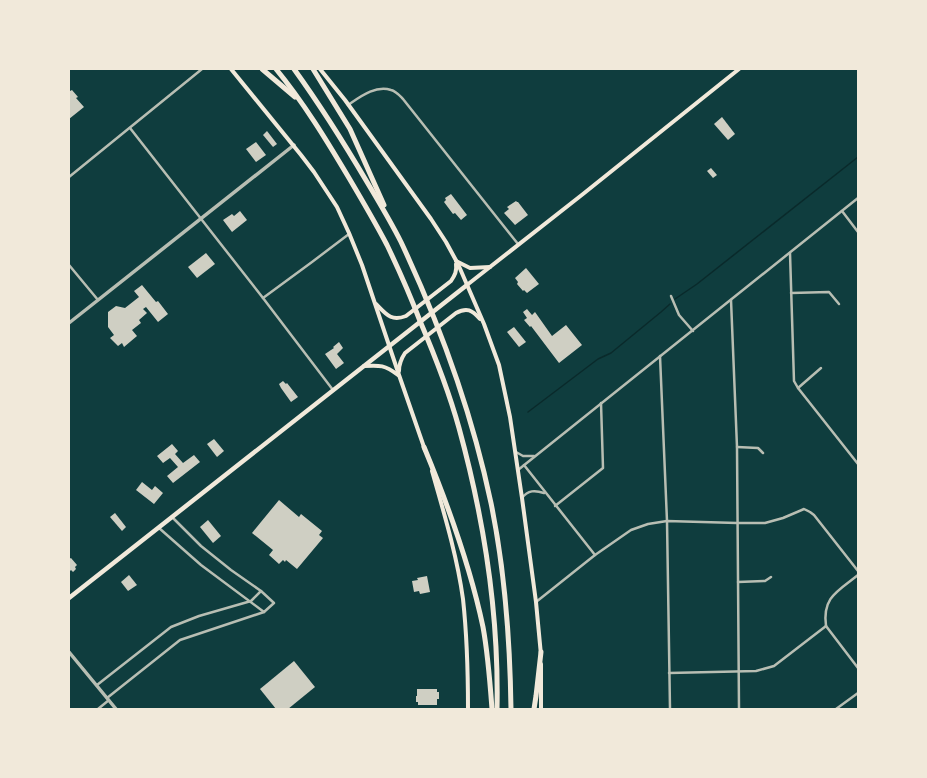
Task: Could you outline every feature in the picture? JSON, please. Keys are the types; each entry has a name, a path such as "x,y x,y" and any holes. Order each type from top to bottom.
{"highway":[{"path":"262,69 302,103"},
{"path":"276,69 302,103 338,159 376,224 390,251 432,349 459,427 483,531 494,615 498,709"},
{"path":"294,69 340,136 400,241"},
{"path":"312,69 350,129 420,285 443,340 459,386 472,428 491,503 499,549 506,606 511,709"},
{"path":"69,598 467,285"},
{"path":"424,447 443,492 476,596 483,628 492,709"},
{"path":"534,709 541,652"}],"main road":[{"path":"232,69 314,172 327,192 349,233 362,265 398,375 424,447 451,539 460,584 467,633 468,709"},
{"path":"320,69 348,105 446,242 484,324 499,365 510,417 536,602 541,652 541,709"},
{"path":"467,285 618,167 739,69"},
{"path":"456,261 470,268 490,267"},
{"path":"376,304 393,319 400,319 406,316 451,281 455,276 456,261"},
{"path":"398,375 401,358 405,353 456,313 462,310 469,310 475,313 484,324"},
{"path":"364,366 379,365 388,368 398,375"}],"street":[{"path":"69,177 202,69"},
{"path":"348,105 376,89 392,90 397,93 518,245"},
{"path":"130,128 333,390"},
{"path":"69,323 294,145"},
{"path":"518,470 858,198"},
{"path":"842,211 858,232"},
{"path":"263,298 349,233"},
{"path":"790,252 794,381 858,464"},
{"path":"69,264 98,300"},
{"path":"791,293 829,292 839,304"},
{"path":"671,296 680,315 692,331"},
{"path":"731,300 737,447 739,709"},
{"path":"660,356 667,521 670,709"},
{"path":"798,388 821,368"},
{"path":"555,506 603,468 601,403"},
{"path":"737,447 758,448 763,453"},
{"path":"515,451 523,456 534,456"},
{"path":"524,465 595,555"},
{"path":"522,498 525,493 530,491 546,493"},
{"path":"536,602 595,555 631,530 648,524 667,521 765,523 783,518 804,509 808,510 814,515 858,571"},
{"path":"98,709 108,699 180,640 264,612 274,603 261,591 201,546 172,518"},
{"path":"159,528 202,565 264,612"},
{"path":"858,575 834,594 828,602 825,619 826,626 858,668"},
{"path":"738,582 765,581 771,577"},
{"path":"97,685 171,627 199,616 251,601 261,591"},
{"path":"669,673 756,671 774,666 826,626"},
{"path":"69,652 116,709"},
{"path":"836,709 858,693"}],"building":[{"path":"69,89 70,91 72,90 78,97 76,98 84,107 69,119"},
{"path":"722,117 735,134 728,140 714,124"},
{"path":"267,131 277,144 273,147 263,135"},
{"path":"256,142 266,155 256,162 246,149"},
{"path":"711,168 717,175 713,178 707,171"},
{"path":"451,194 467,215 461,220 455,213 453,214 444,202 446,200 445,198"},
{"path":"516,201 528,215 515,225 504,213 509,209 507,207"},
{"path":"240,211 247,220 232,232 223,220 232,214 234,216"},
{"path":"206,253 215,264 197,278 188,267"},
{"path":"526,268 539,284 527,293 517,284 518,282 515,278"},
{"path":"142,285 156,302 158,301 168,314 158,322 146,307 143,309 147,313 139,320 141,323 132,330 137,336 124,347 122,343 118,346 110,338 114,335 108,327 108,312 116,306 125,308 139,297 134,291"},
{"path":"527,309 532,315 535,312 552,336 566,325 582,345 559,363 531,326 530,327 524,320 527,318 523,312"},
{"path":"514,327 526,342 519,347 507,332"},
{"path":"339,342 343,348 337,354 344,363 336,369 325,354 334,348 333,347"},
{"path":"283,381 286,384 287,383 298,397 291,402 279,384"},
{"path":"214,439 224,451 217,457 207,444"},
{"path":"172,444 178,451 175,454 183,463 194,455 200,462 173,483 167,476 178,467 170,458 163,463 157,456"},
{"path":"142,482 152,490 155,486 163,493 154,504 136,490"},
{"path":"279,500 299,517 301,514 322,531 319,535 323,538 297,569 286,560 285,562 283,560 279,564 269,555 273,550 252,533"},
{"path":"115,513 126,527 122,531 110,517"},
{"path":"208,520 221,536 213,543 200,527"},
{"path":"71,558 77,565 73,572 71,570 69,572 69,559"},
{"path":"129,575 137,585 128,591 121,582"},
{"path":"427,576 430,592 420,594 419,591 414,592 412,581 418,580 417,578"},
{"path":"294,661 315,687 288,709 276,709 260,689"},
{"path":"417,689 437,689 437,692 439,692 439,699 437,699 437,705 418,705 418,702 416,702"}],"waterway":[{"path":"675,299 697,284 858,157"},
{"path":"528,412 598,359 611,353 670,304"}]}
